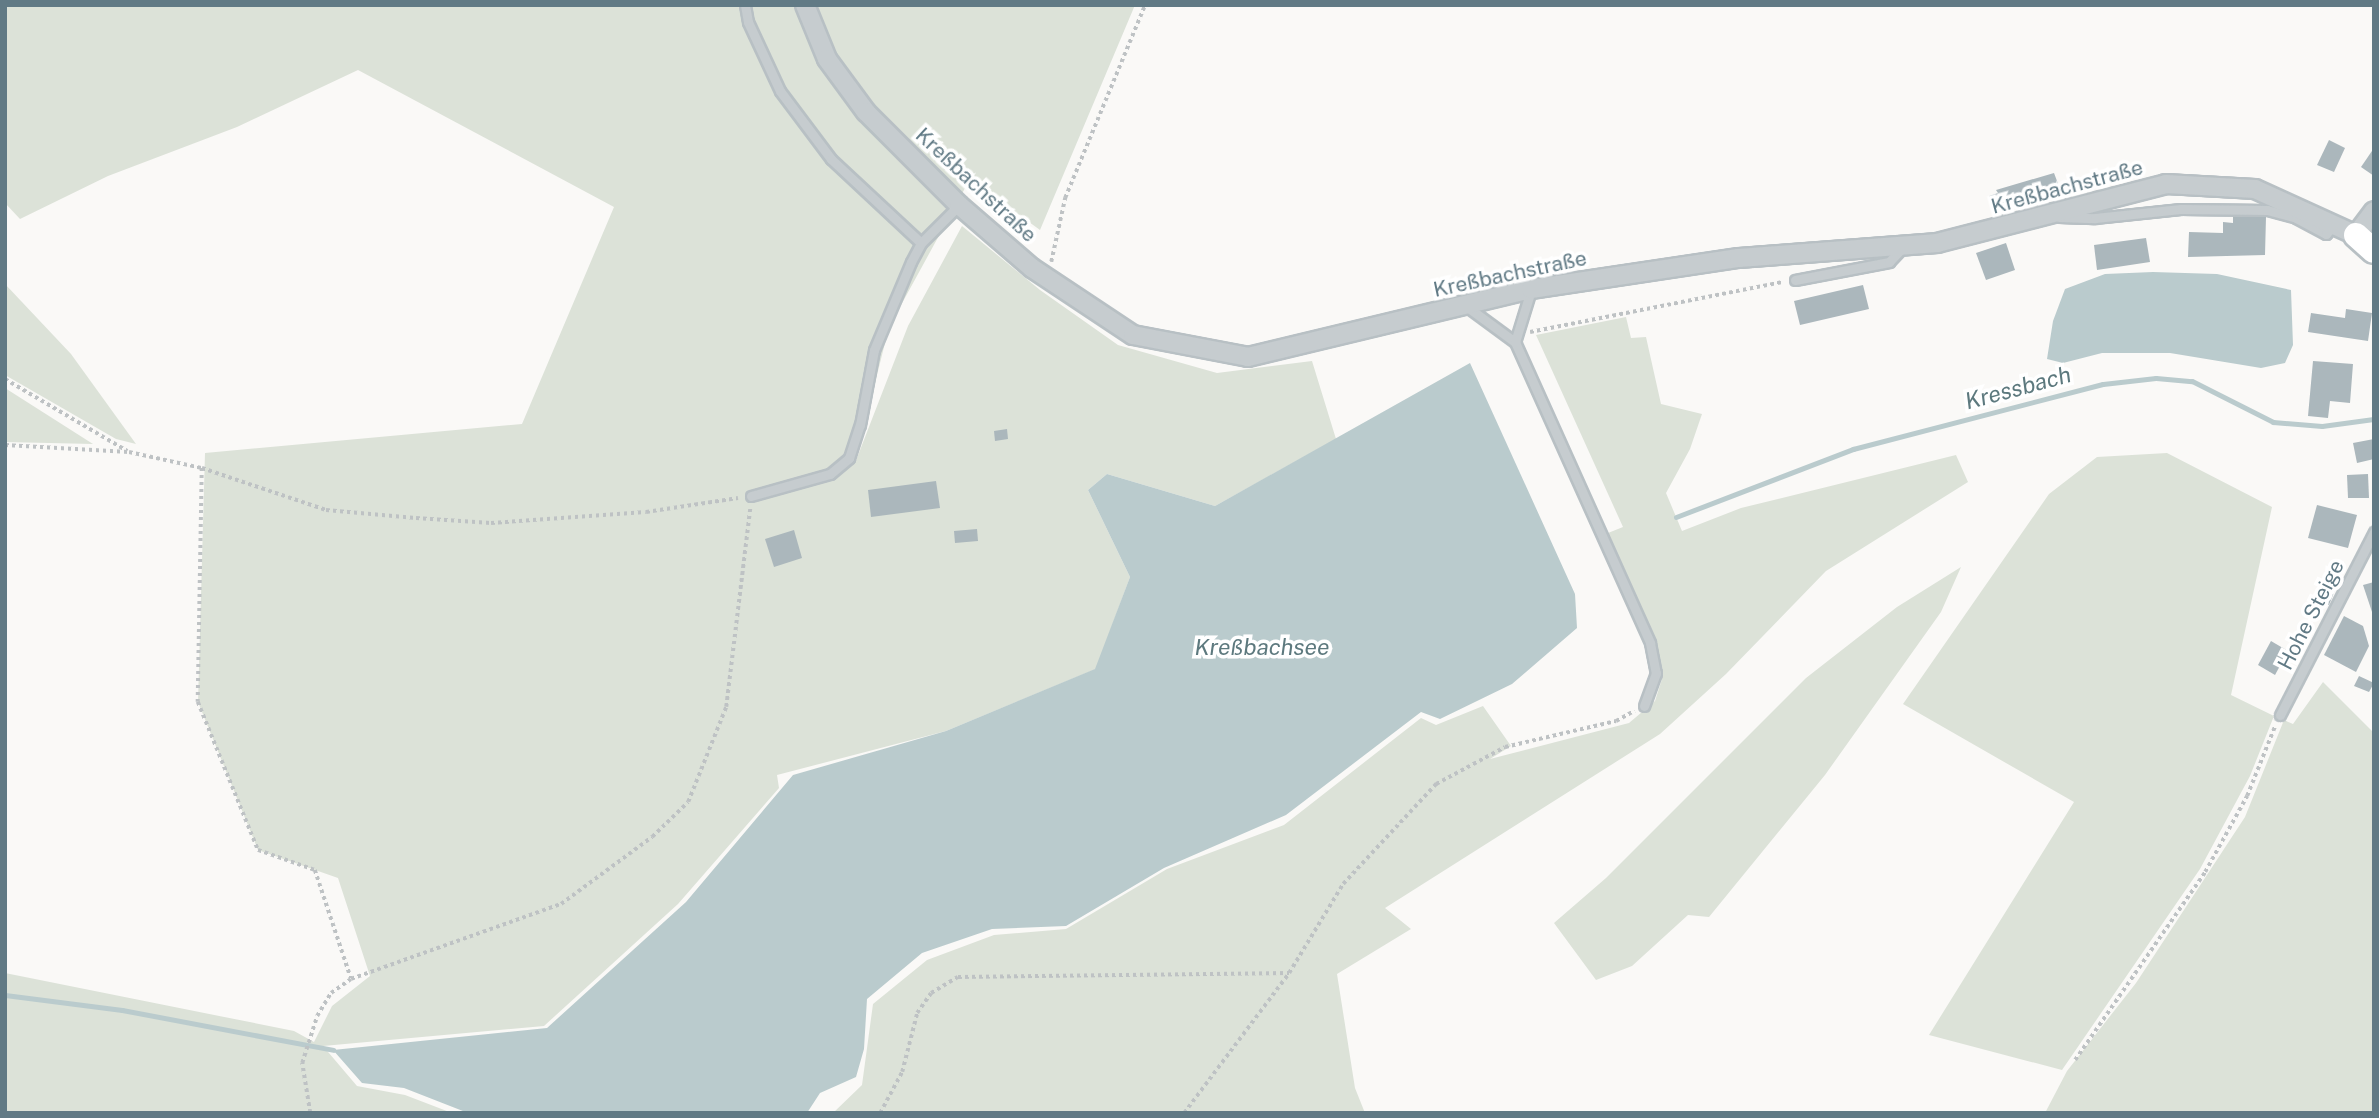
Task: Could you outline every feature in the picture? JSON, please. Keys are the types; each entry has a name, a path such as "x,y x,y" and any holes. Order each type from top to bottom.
{"street":[{"name":"Kreßbachstraße","path":"805,5 827,59 866,112 959,205 1049,279 1132,335 1248,357 1531,289 1739,258 1937,243 2047,217 2166,184 2255,189 2355,236"},
{"path":"2355,236 2374,211"}],"lane":[{"path":"745,5 748,22 787,101 831,159 920,243"},
{"path":"751,496 830,474 849,458 860,425 874,350 920,243 959,205"},
{"path":"2047,217 2267,210 2296,218 2326,234 2355,236"},
{"path":"1795,279 1889,262 1905,245"},
{"path":"1516,338 1531,289"},
{"path":"1464,305 1516,338 1650,643 1656,673 1643,706"},
{"name":"Hohe Steige","path":"2280,715 2374,532"}],"path":[{"path":"1049,279 1065,198 1145,5"},
{"path":"1516,338 1795,279"},
{"path":"5,379 129,452"},
{"path":"5,445 129,452 202,468 327,510 491,523 646,512 751,496 726,707 688,802 652,837 561,904 351,979 331,993 317,1016 302,1063 310,1113"},
{"path":"202,468 198,702 258,850 315,870 351,979"},
{"path":"1184,1113 1289,973 1343,884 1436,784 1505,747 1616,721 1643,706"},
{"path":"2075,1060 2205,872 2247,796 2280,715"},
{"path":"880,1113 902,1072 917,1013 931,993 958,977 1289,973"}],"shaded area":[{"path":"5,5 1135,5 1040,230 970,179 889,327 855,463 908,326 962,226 1040,290 1118,345 1217,373 1312,361 1336,439 1215,506 1107,474 1088,490 1130,577 1096,669 946,731 777,775 779,788 678,904 544,1026 323,1046 357,1086 405,1095 452,1113 5,1113 5,973 294,1031 314,1042 332,1006 370,976 338,878 258,850 198,702 205,453 522,424 614,207 358,70 237,127 108,176 20,219 5,203"},
{"path":"5,284 71,354 136,444 116,439 5,375"},
{"path":"1626,317 1631,338 1646,337 1661,404 1702,414 1690,449 1666,493 1682,531 1741,508 1956,455 1968,482 1826,571 1726,674 1660,734 1385,908 1411,929 1337,974 1355,1088 1365,1113 833,1113 862,1085 873,1004 927,960 994,935 1066,929 1167,869 1284,825 1421,718 1436,725 1483,706 1511,746 1490,759 1629,723 1655,701 1662,679 1654,635 1603,535 1623,527 1536,335"},
{"path":"5,388 93,444 5,442"},
{"path":"2167,453 2272,507 2231,695 2274,716 2250,776 2200,869 2062,1070 1929,1035 2074,802 1903,704 2049,494 2097,457"},
{"path":"1961,567 1941,612 1825,775 1709,917 1688,915 1632,966 1596,980 1554,923 1606,878 1806,678 1897,607"},
{"path":"2323,682 2374,733 2374,1113 2045,1113 2067,1071 2136,983 2245,817 2284,720 2293,724"}],"water":[{"path":"2105,274 2217,274 2291,290 2293,345 2285,363 2261,368 2170,353 2102,353 2063,363 2047,359 2053,321 2065,289"},
{"name":"Kreßbachsee","path":"1470,363 1575,594 1577,628 1512,684 1440,719 1421,712 1286,815 1164,868 1066,926 992,929 922,953 867,999 864,1049 856,1077 820,1093 807,1113 468,1113 404,1088 362,1083 333,1050 547,1028 686,902 793,775 946,731 1095,669 1130,577 1088,490 1107,474 1215,506"}],"building":[{"path":"2329,140 2345,148 2334,172 2317,165"},
{"path":"2374,148 2374,176 2361,167"},
{"path":"2054,173 2060,189 1994,213 1989,196 1998,193 1996,190"},
{"path":"2233,216 2266,217 2265,255 2188,257 2189,232 2223,233 2223,222 2233,223"},
{"path":"2146,238 2150,262 2097,270 2094,245"},
{"path":"2006,243 2015,270 1986,280 1976,253"},
{"path":"1863,285 1869,309 1800,325 1794,301"},
{"path":"2346,309 2372,313 2368,341 2308,332 2311,313 2345,318"},
{"path":"2313,361 2353,364 2350,403 2330,401 2328,418 2308,416"},
{"path":"1007,429 1008,439 995,441 994,431"},
{"path":"2374,439 2374,459 2357,463 2353,443"},
{"path":"2368,474 2369,498 2348,498 2347,475"},
{"path":"936,481 940,508 871,517 868,490"},
{"path":"2317,505 2357,515 2348,548 2308,538"},
{"path":"977,529 978,541 955,543 954,531"},
{"path":"794,530 802,558 774,567 765,539"},
{"path":"2374,582 2374,615 2373,615 2363,585"},
{"path":"2321,584 2335,590 2329,605 2314,599"},
{"path":"2344,616 2363,626 2369,646 2356,672 2324,655"},
{"path":"2271,641 2288,651 2275,675 2258,665"},
{"path":"2359,676 2374,683 2369,692 2354,686"}],"waterway":[{"name":"Kressbach","path":"1676,517 1853,449 2103,384 2156,378 2192,381 2273,422 2322,426 2374,419"},
{"path":"5,995 122,1010 333,1050"}]}
